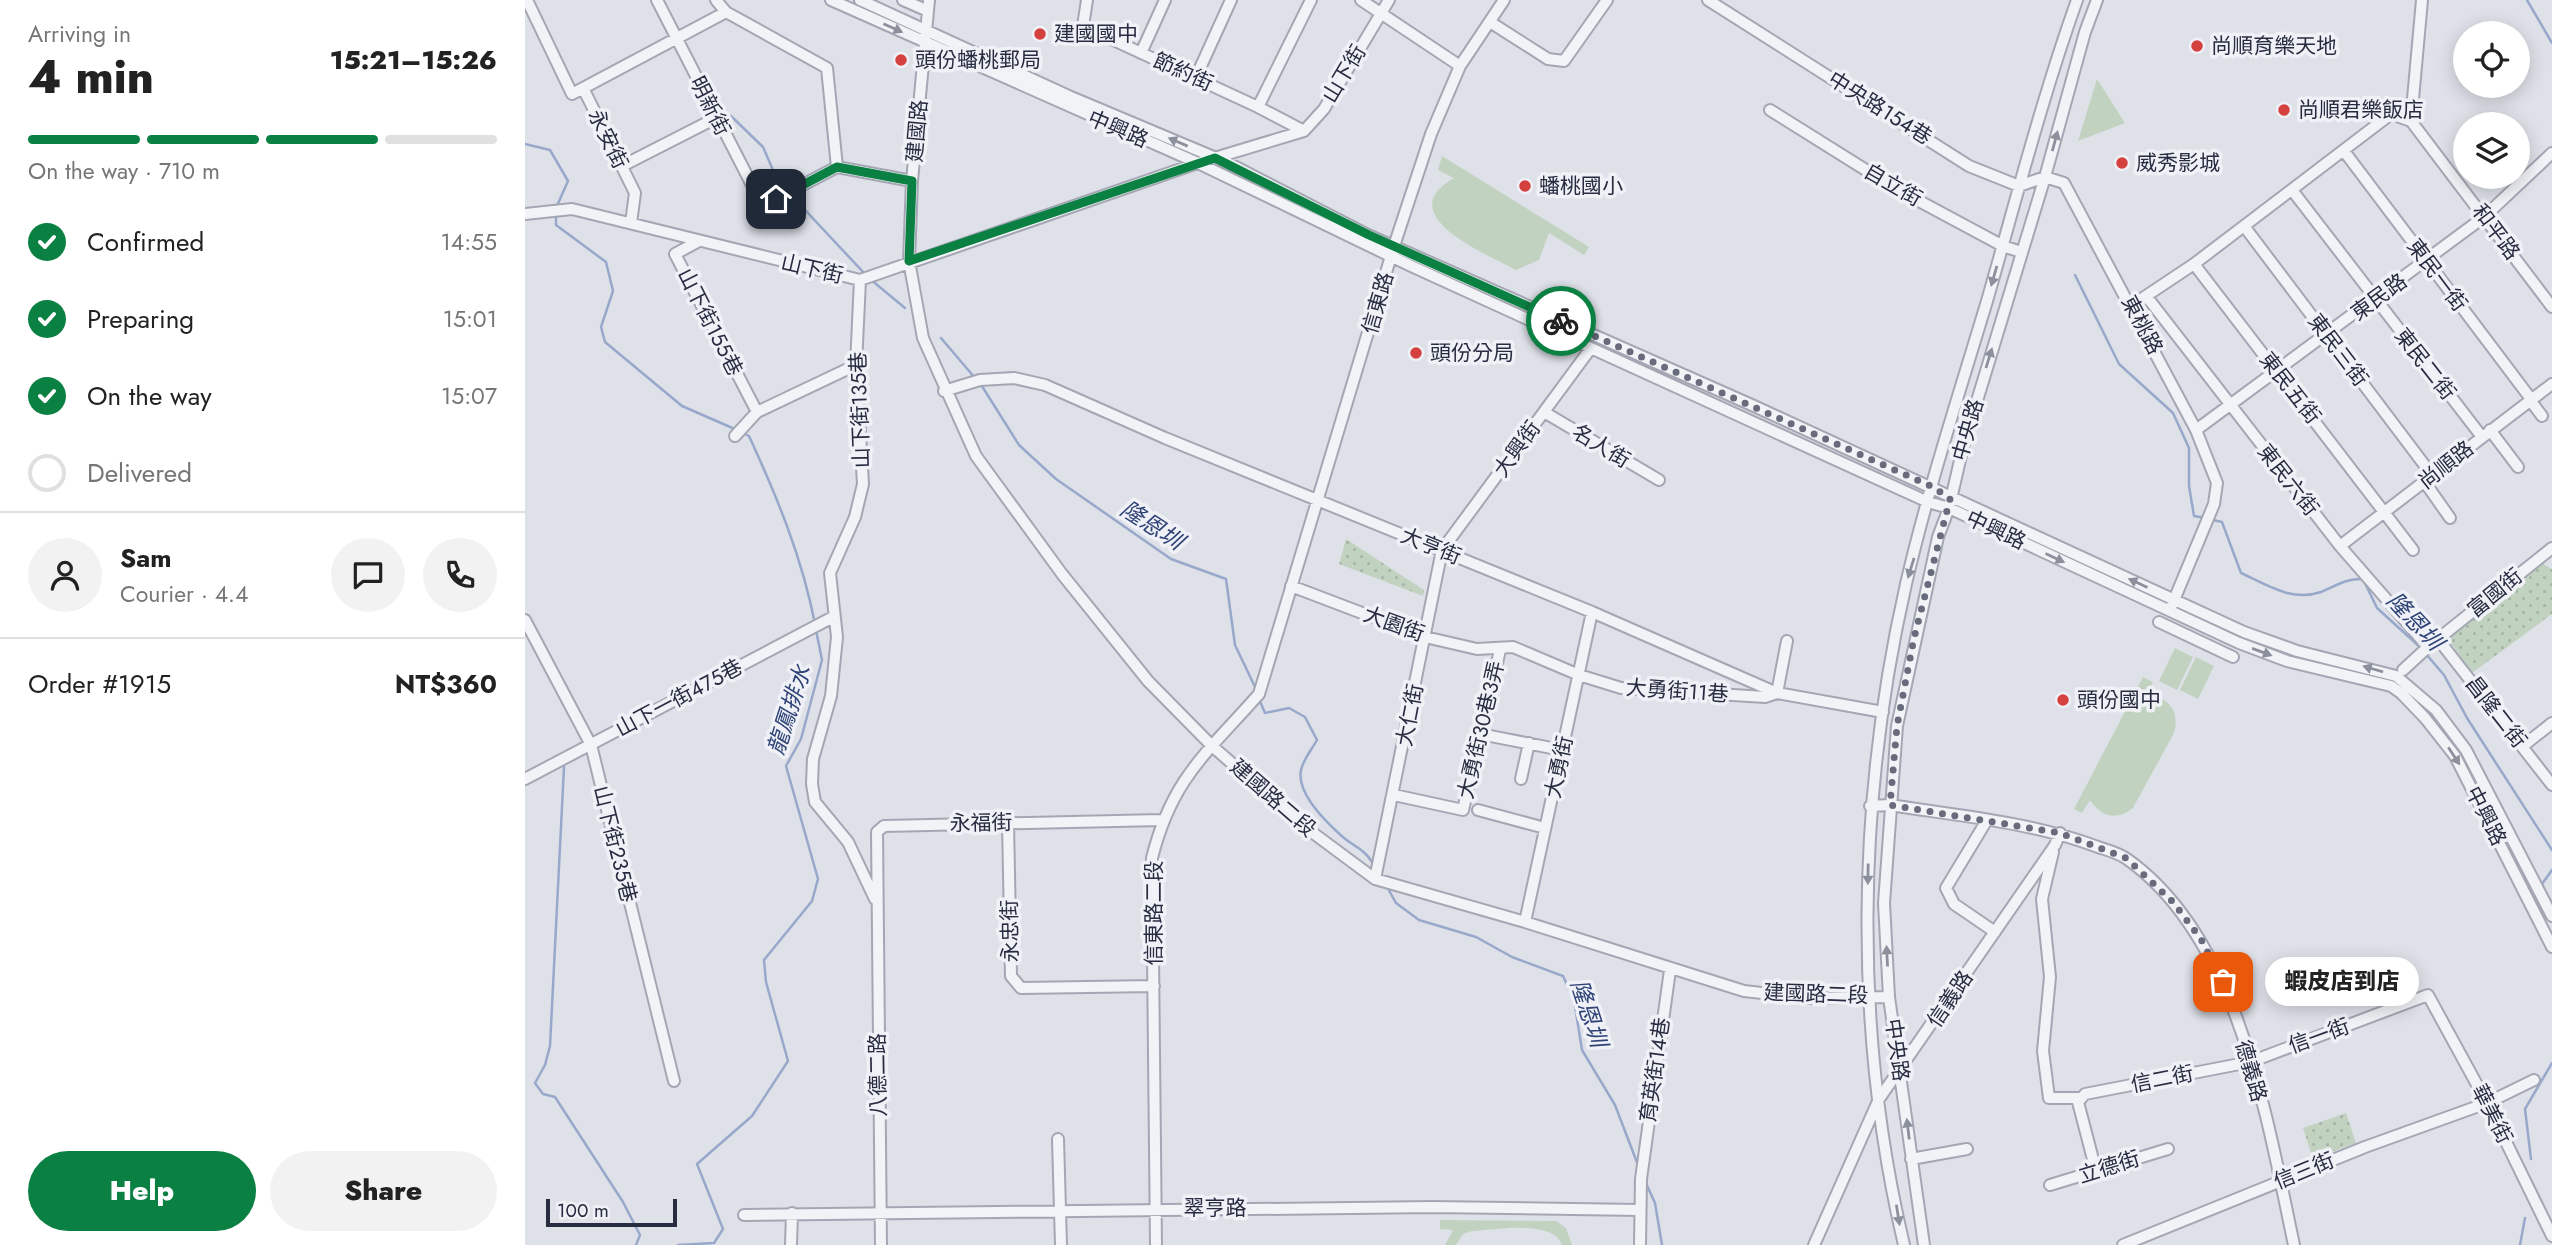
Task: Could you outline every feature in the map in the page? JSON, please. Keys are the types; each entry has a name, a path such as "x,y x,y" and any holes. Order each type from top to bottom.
{"street":[{"name":"永安街","path":"527,0 572,94 583,88 635,193 631,223"},
{"name":"明新街","path":"657,0 755,191 785,195 837,167"},
{"path":"716,0 726,12 827,68 837,167 912,181"},
{"name":"中興路","path":"831,0 1393,251 1933,487 1949,503 2239,643 2287,661 2391,686 2425,718 2455,756 2552,947"},
{"name":"中興路","path":"860,0 1071,97 1215,158 1393,251 1591,348 1824,452 1928,502 1949,503 2174,599 2244,632 2297,651 2396,676 2435,710 2466,750 2552,916"},
{"path":"903,0 929,5"},
{"name":"節約街","path":"1087,0 1083,26 1196,77 1304,131"},
{"path":"1141,52 1165,0"},
{"path":"1196,77 1231,0"},
{"path":"1258,107 1311,0"},
{"path":"1361,0 1460,66"},
{"name":"山下街","path":"525,214 565,208 697,242 865,278 1198,163 1304,131 1324,109 1389,0"},
{"name":"信東路","path":"1319,500 1393,251 1431,134 1460,66 1504,0"},
{"path":"1490,22 1548,59 1565,61 1607,0"},
{"name":"中央路154巷","path":"1708,0 1969,166 2019,186"},
{"name":"中央路","path":"1904,1245 1879,1099 1871,997 1868,902 1870,806 1883,712 1907,581 1928,502 2019,186 2077,0"},
{"name":"中央路","path":"1924,1245 1889,997 1884,903 1897,726 1938,537 2045,177 2085,32 2097,0"},
{"path":"2131,305 2194,264 2391,114 2411,121 2423,0"},
{"name":"建國路","path":"909,261 912,181 929,5"},
{"path":"583,88 726,12"},
{"name":"自立街","path":"1770,110 1893,187 2003,246 2021,252"},
{"path":"622,166 716,118"},
{"name":"和平路","path":"2411,121 2552,307"},
{"name":"東民一街","path":"2344,151 2542,416"},
{"name":"東民路","path":"2196,430 2484,217 2552,153"},
{"path":"2019,186 2045,177"},
{"name":"東桃路","path":"2045,177 2064,183 2196,430 2217,483 2209,516 2174,599"},
{"name":"東民二街","path":"2291,190 2375,299 2486,434 2518,467"},
{"name":"東民三街","path":"2244,226 2327,335 2428,478 2450,518"},
{"name":"山下街155巷","path":"697,242 675,254 757,412"},
{"name":"建國路二段","path":"909,261 923,338 944,391 976,456 1062,574 1148,681 1211,745 1301,824 1375,879 1525,922 1670,970 1744,991 1807,998 1889,997"},
{"name":"東民五街","path":"2194,264 2413,550"},
{"name":"山下街135巷","path":"865,278 856,365 863,484 855,517 830,573 829,619 837,637 831,696 813,759 813,793 815,802 848,842 878,905"},
{"name":"東民六街","path":"2147,297 2340,546 2427,648"},
{"name":"大興街","path":"1442,550 1591,348"},
{"path":"736,435 757,412 856,365"},
{"name":"大亨街","path":"944,391 977,381 1014,378 1045,385 1164,438 1592,612 1777,693 1883,712"},
{"name":"尚順路","path":"2340,546 2552,384"},
{"name":"名人街","path":"1544,412 1659,480"},
{"path":"1824,452 1829,441"},
{"name":"信東路二段","path":"1156,1245 1152,858 1161,820 1179,785 1211,745 1258,696 1319,500"},
{"name":"大仁街","path":"1375,879 1442,550"},
{"name":"富國街","path":"2438,639 2551,552"},
{"name":"大園街","path":"1291,586 1425,637 1477,649 1500,650 1513,647 1579,675"},
{"path":"2169,611 2174,599"},
{"name":"大勇街","path":"1525,922 1592,612"},
{"name":"山下一街475巷","path":"525,779 829,619"},
{"name":"山下街235巷","path":"525,620 591,745 674,1081"},
{"path":"2159,622 2233,657"},
{"path":"2403,670 2438,639"},
{"name":"昌隆二街","path":"2438,639 2552,785"},
{"path":"1777,693 1787,641"},
{"name":"大勇街30巷3弄","path":"1394,795 1463,810 1500,650"},
{"name":"大勇街11巷","path":"1579,675 1621,688 1765,696 1777,693"},
{"path":"2522,746 2552,723"},
{"path":"1480,734 1562,750"},
{"path":"1521,779 1529,743"},
{"name":"德義路","path":"1870,806 1890,805 2060,833 2126,858 2173,902 2201,939 2223,982 2250,1062 2294,1245"},
{"path":"1478,810 1545,828"},
{"name":"永福街","path":"878,905 877,832 884,826 1161,820"},
{"path":"1987,820 1946,888 1954,904 1995,932"},
{"name":"永忠街","path":"1008,822 1011,976 1014,982 1021,988 1154,986"},
{"name":"信義路","path":"1814,1245 1879,1099 1901,1072 2055,845 2060,833"},
{"name":"信二街","path":"2055,845 2042,899 2050,977 2043,1051 2049,1098 2079,1100 2250,1062"},
{"name":"八德二路","path":"878,905 881,1245"},
{"name":"育英街14巷","path":"1640,1245 1642,1176 1670,970"},
{"name":"信一街","path":"2250,1062 2428,995"},
{"name":"華美街","path":"2428,995 2487,1103 2552,1236"},
{"name":"信三街","path":"2123,1245 2280,1181 2487,1103 2534,1080"},
{"path":"2079,1100 2096,1171"},
{"path":"1058,1139 1061,1245"},
{"path":"1912,1159 1967,1149"},
{"name":"立德街","path":"2050,1185 2168,1149"},
{"name":"翠亨路","path":"744,1214 1431,1207 1639,1210"},
{"path":"790,1245 792,1213"}],"green space":[{"path":"2097,79 2125,123 2078,141"},
{"path":"1442,156 1589,247 1584,255 1549,233 1539,260 1516,270 1467,244 1437,219 1432,206 1437,192 1454,178 1438,170"},
{"path":"1346,539 1424,590 1423,596 1339,564"},
{"path":"2543,564 2552,569 2552,614 2472,673 2451,643 2452,634"},
{"path":"2175,648 2193,657 2177,690 2159,681"},
{"path":"2196,657 2214,666 2198,699 2180,690"},
{"path":"2143,677 2153,682 2147,693 2167,702 2174,712 2174,733 2133,808 2115,816 2099,810 2090,800 2082,813 2074,809"},
{"path":"2346,1113 2356,1143 2313,1159 2303,1128"},
{"path":"1440,1220 1556,1221 1566,1228 1572,1245 1562,1245 1557,1237 1548,1232 1509,1228 1472,1231 1463,1234 1456,1245 1445,1245 1453,1230 1440,1229"}],"waterway":[{"path":"2527,0 2552,43"},
{"name":"隆恩圳","path":"731,116 763,147 779,184 786,190"},
{"name":"龍鳳排水","path":"525,144 550,150 568,181 556,208"},
{"name":"隆恩圳","path":"791,195 865,274"},
{"name":"龍鳳排水","path":"556,215 556,225 606,262 613,291 601,327 605,342 682,406 737,430"},
{"name":"隆恩圳","path":"2075,275 2119,364 2173,413 2189,448 2189,486 2194,516 2206,518"},
{"name":"隆恩圳","path":"870,279 905,308"},
{"name":"隆恩圳","path":"941,338 975,378"},
{"name":"隆恩圳","path":"980,383 1019,445 1056,479 1171,559 1226,579 1235,645 1256,689"},
{"name":"龍鳳排水","path":"743,433 749,436 788,528 815,624"},
{"name":"隆恩圳","path":"2213,520 2222,522 2241,573 2280,591 2300,595 2310,595 2347,581 2363,579 2377,608 2421,648"},
{"name":"龍鳳排水","path":"678,1245 714,1243 723,1229 697,1164 752,1116 788,1061 766,982 764,960 812,901 818,879 786,766 801,739 822,660 816,630"},
{"name":"隆恩圳","path":"2426,654 2444,675 2467,718 2552,850"},
{"name":"隆恩圳","path":"1259,699 1265,713 1289,708 1305,717 1317,740 1302,766 1303,789 1322,817 1372,862"},
{"path":"564,767 550,1046 545,1065 535,1083 543,1094 555,1097 623,1202 640,1235 636,1245"},
{"name":"隆恩圳","path":"2542,884 2552,870"},
{"name":"隆恩圳","path":"1386,885 1396,903 1419,920 1476,937 1512,957 1563,976 1574,1000 1582,1050 1615,1105 1638,1165"},
{"name":"隆恩圳","path":"2531,1159 2525,1109 2552,1063"},
{"name":"隆恩圳","path":"1645,1181 1655,1203 1662,1245"},
{"name":"隆恩圳","path":"2520,1245 2525,1218"}],"way so far":[{"path":"1561,321 1933,487 1950,499 1914,638 1897,726 1890,805 2060,833 2126,858 2173,902 2201,939 2223,982"}],"place":[{"name":"建國國中","path":"1040,34"},
{"name":"尚順育樂天地","path":"2197,46"},
{"name":"頭份蟠桃郵局","path":"901,60"},
{"name":"尚順君樂飯店","path":"2284,110"},
{"name":"威秀影城","path":"2122,163"},
{"name":"蟠桃國小","path":"1525,186"},
{"name":"頭份分局","path":"1416,353"},
{"name":"頭份國中","path":"2063,700"},
{"name":"蝦皮店到店","path":"2223,982"}],"route":[{"path":"776,199 837,167 912,181 909,261 1215,158 1369,235 1561,321"}]}
